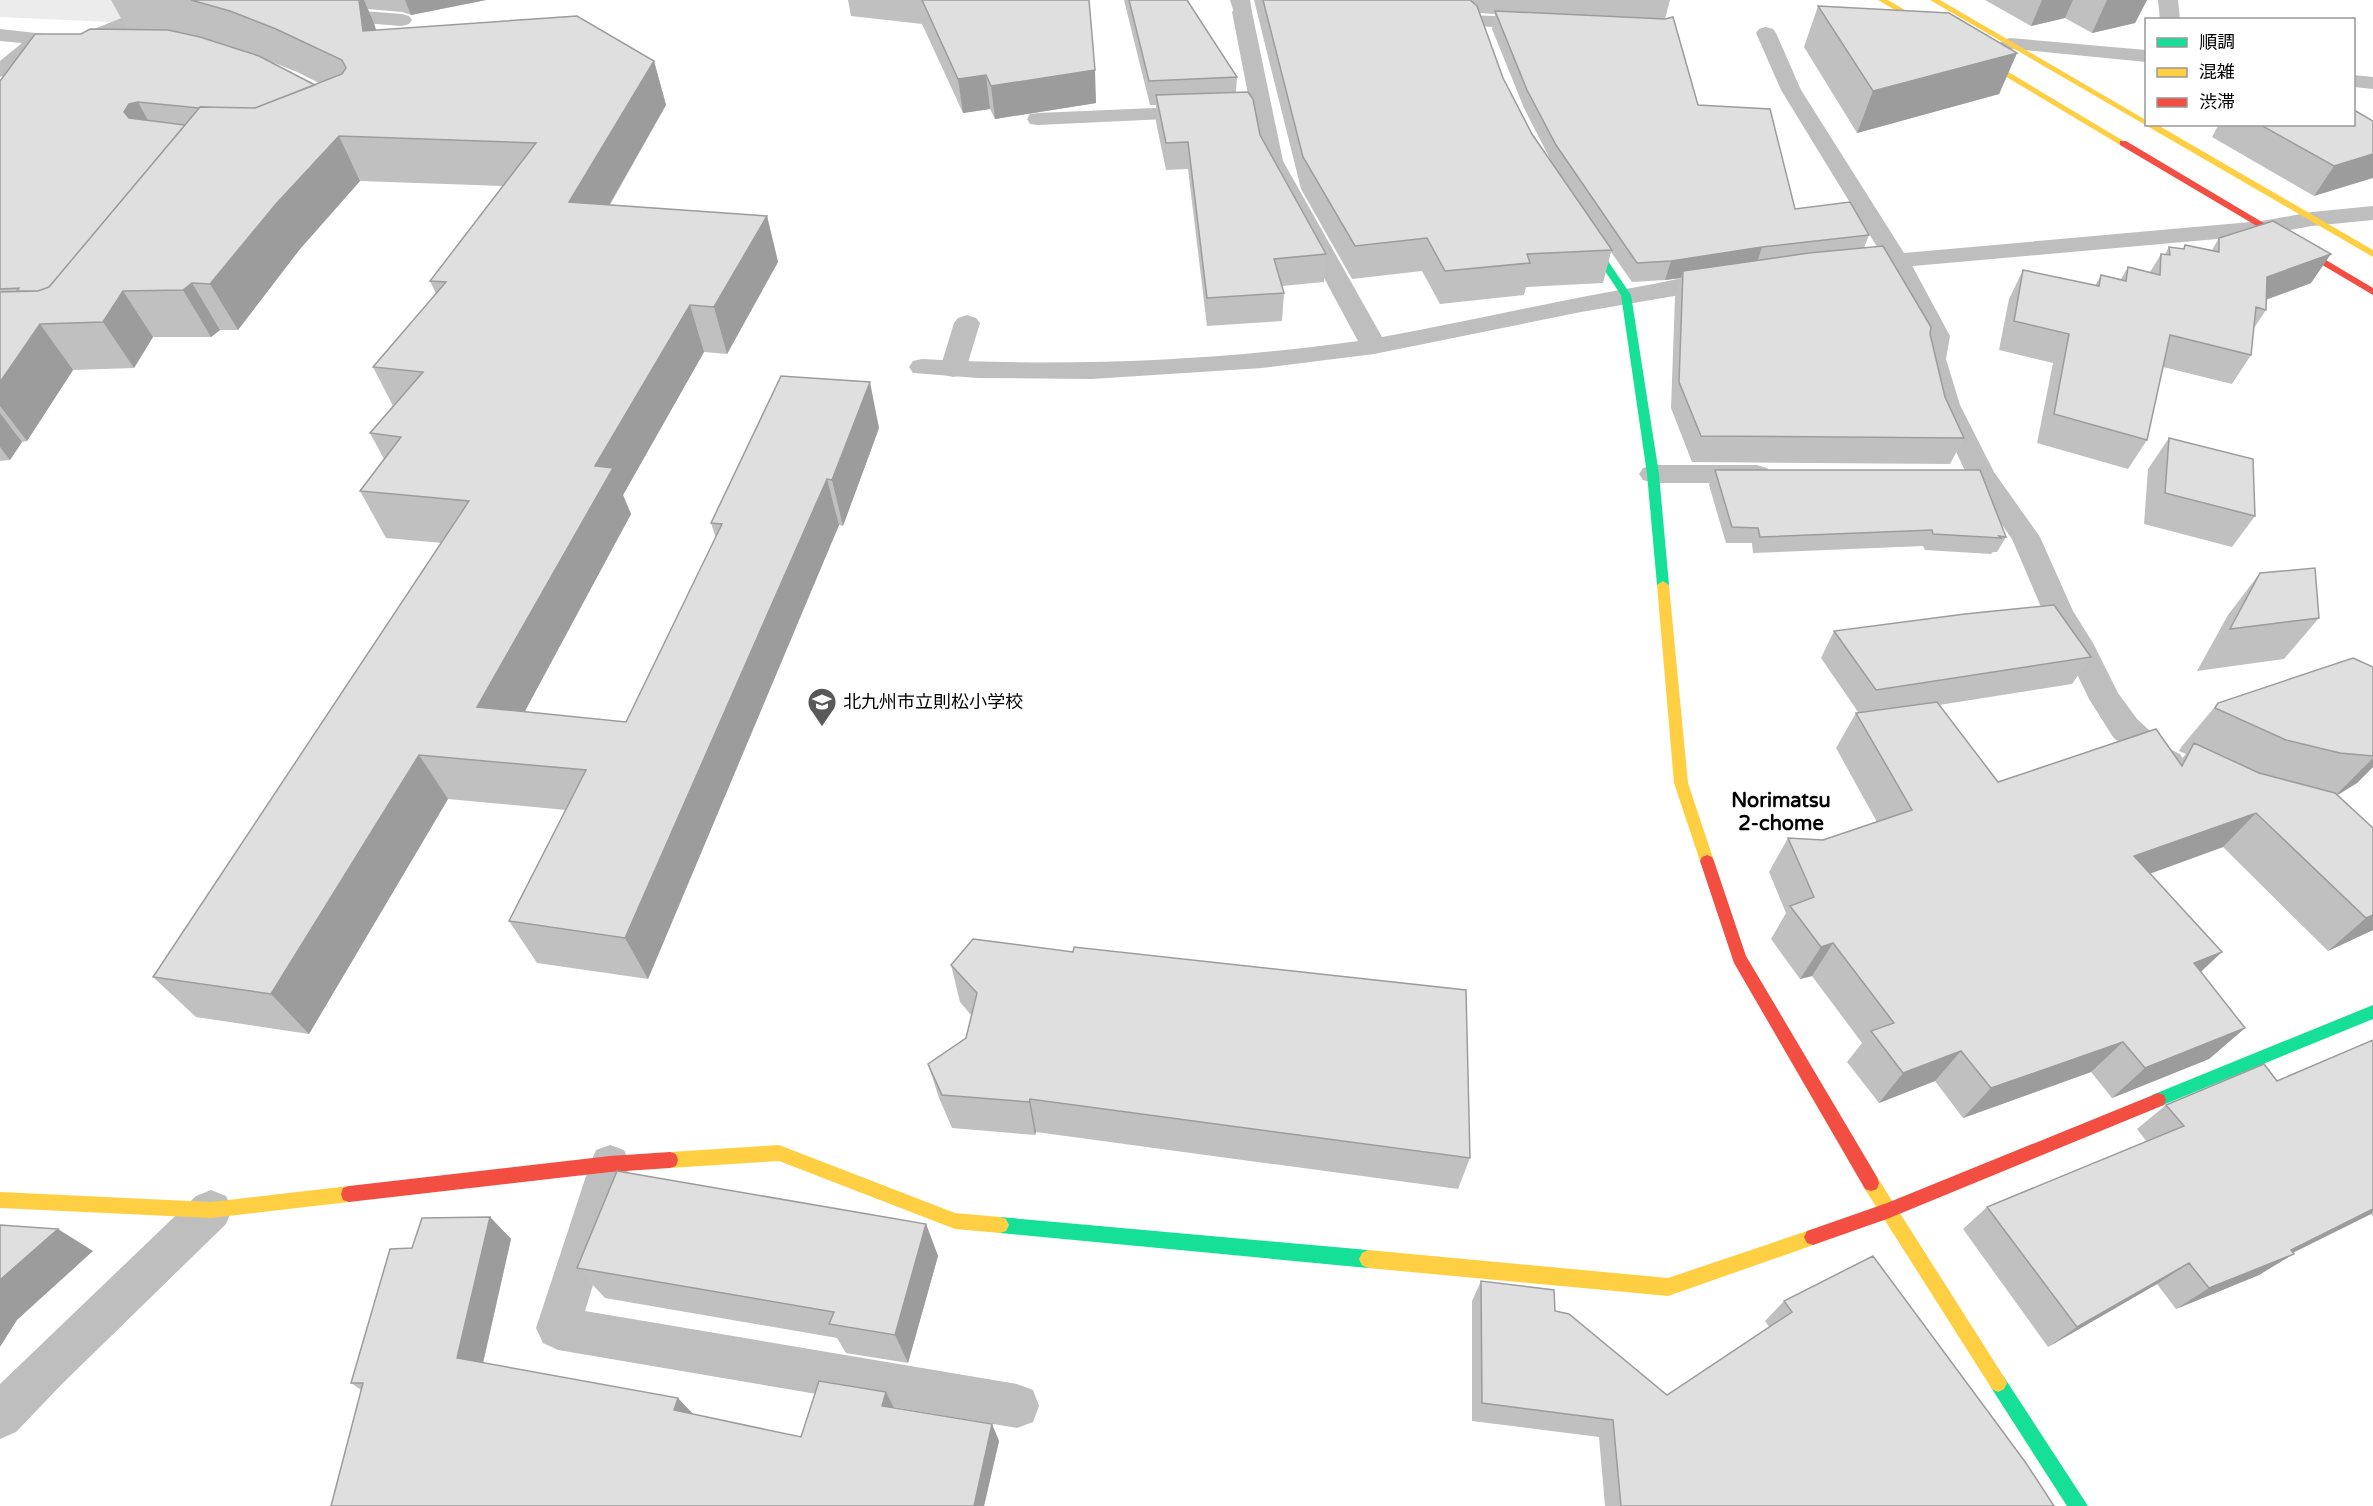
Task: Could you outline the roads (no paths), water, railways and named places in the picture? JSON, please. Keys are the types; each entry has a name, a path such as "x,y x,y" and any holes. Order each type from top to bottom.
{"main road":[{"path":"1882,0 2373,292"},
{"path":"1934,0 2145,122"},
{"path":"2151,126 2373,254"},
{"path":"1576,220 1626,295 1653,474 1682,783 1739,958 1887,1211 2078,1506"},
{"path":"0,1200 211,1210 610,1164 778,1153 955,1221 1668,1287 1887,1211 2373,1012"}],"street":[{"path":"77,43 182,0"},
{"path":"262,0 325,20 350,16 402,20"},
{"path":"2168,0 2170,18"},
{"path":"1241,6 1272,161 1374,346"},
{"path":"1470,21 1554,25"},
{"path":"1766,33 1791,90 1830,157 1897,260 1937,336 1933,359 1970,475 2025,537 2059,614 2078,643 2105,699 2125,728 2158,758 2189,772"},
{"path":"0,35 77,43 123,44"},
{"path":"0,71 39,39"},
{"path":"2010,44 2145,56"},
{"path":"2355,81 2373,83"},
{"path":"1239,110 1262,109"},
{"path":"1038,119 1216,111"},
{"path":"1821,267 2262,228 2312,219 2373,213"},
{"path":"922,367 1040,373 1154,369 1374,346 1626,295 1741,278"},
{"path":"953,369 967,323"},
{"path":"1653,474 1782,474"},
{"path":"610,1164 558,1328 1017,1406"},
{"path":"0,1416 46,1367 211,1210"}],"place":[{"name":"北九州市立則松小学校","path":"822,728"}],"district":[{"name":"Norimatsu 2-chome","path":"1781,812"}]}
